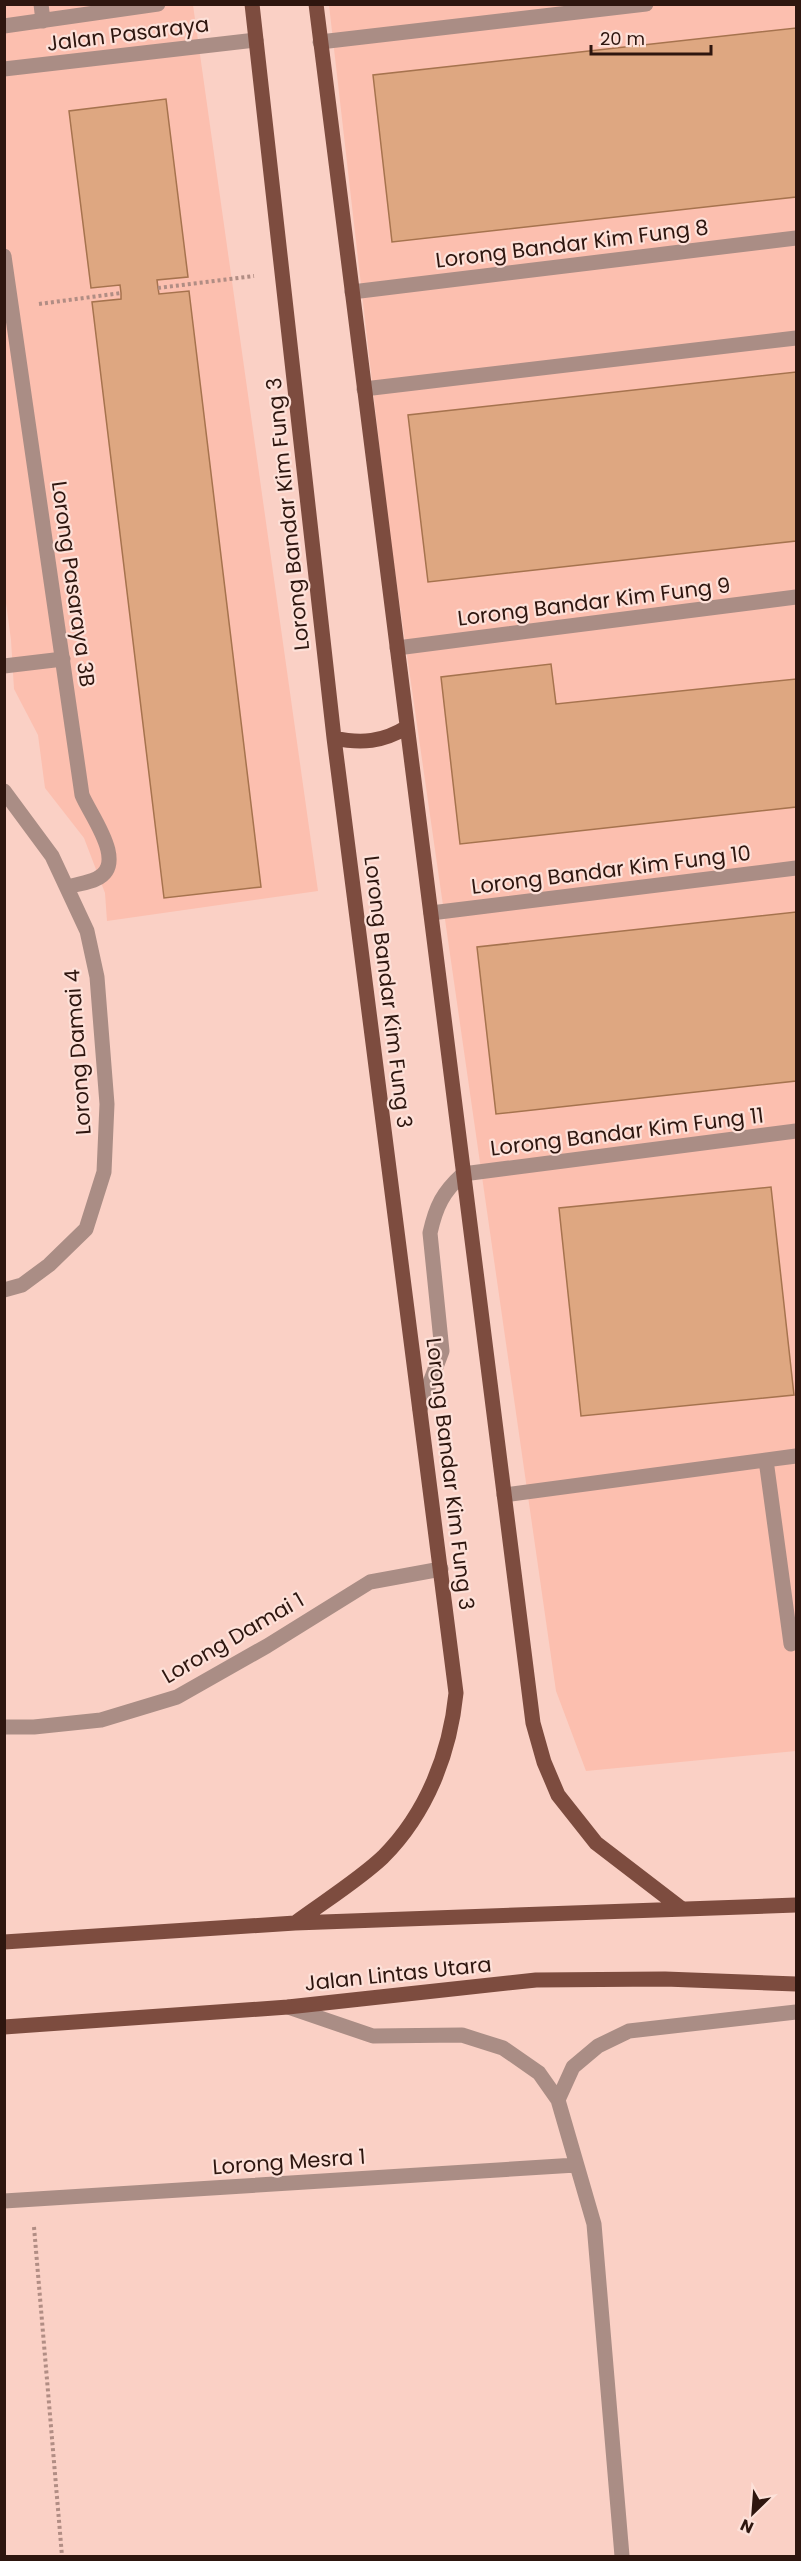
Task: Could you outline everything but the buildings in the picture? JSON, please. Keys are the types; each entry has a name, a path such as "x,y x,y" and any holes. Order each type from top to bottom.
{"main road":[{"name":"Lorong Bandar Kim Fung 3","path":"252,4 334,738 456,1693 453,1725 439,1766 427,1795 408,1829 382,1858 296,1923"},
{"path":"316,4 533,1723 558,1795 596,1843 681,1909"},
{"path":"334,738 352,742 368,742 394,735 407,727"},
{"path":"4,1942 296,1923 796,1905"},
{"name":"Jalan Lintas Utara","path":"4,2027 288,2007 536,1980 665,1979 796,1984"}],"street":[{"path":"41,4 43,21"},
{"name":"Jalan Pasaraya","path":"4,26 158,4"},
{"path":"320,42 646,4"},
{"name":"Jalan Pasaraya","path":"4,69 256,40"},
{"name":"Lorong Bandar Kim Fung 8","path":"352,292 796,238"},
{"name":"Lorong Pasaraya 3B","path":"5,260 82,795 99,827 109,858 105,873 97,879 68,887"},
{"path":"364,388 796,338"},
{"name":"Lorong Bandar Kim Fung 9","path":"397,648 796,597"},
{"path":"4,666 63,659"},
{"name":"Lorong Damai 4","path":"4,791 52,856 87,931 97,977 107,1104 104,1172 86,1229 49,1265 22,1285 4,1290"},
{"name":"Lorong Bandar Kim Fung 10","path":"431,914 796,868"},
{"name":"Lorong Bandar Kim Fung 11","path":"464,1174 796,1131"},
{"path":"420,1409 442,1351 430,1233 434,1214 446,1188 464,1174"},
{"path":"504,1495 796,1456"},
{"path":"766,1460 790,1644"},
{"name":"Lorong Damai 1","path":"4,1726 34,1727 101,1720 177,1697 267,1646 370,1582 441,1569"},
{"path":"288,2007 373,2036 462,2035 503,2048 539,2073 558,2100 594,2224 622,2556"},
{"path":"558,2100 573,2067 598,2046 629,2031 796,2012"},
{"name":"Lorong Mesra 1","path":"4,2201 576,2165"}],"path":[{"path":"158,288 282,272"},
{"path":"12,308 121,293"},
{"path":"32,2199 62,2556"}],"shaded area":[{"path":"4,5 193,5 318,891 107,921 105,893 84,838 45,788 38,735 14,689 11,640 4,588"},
{"path":"329,5 796,5 796,1751 586,1771 556,1691 389,530"}]}
